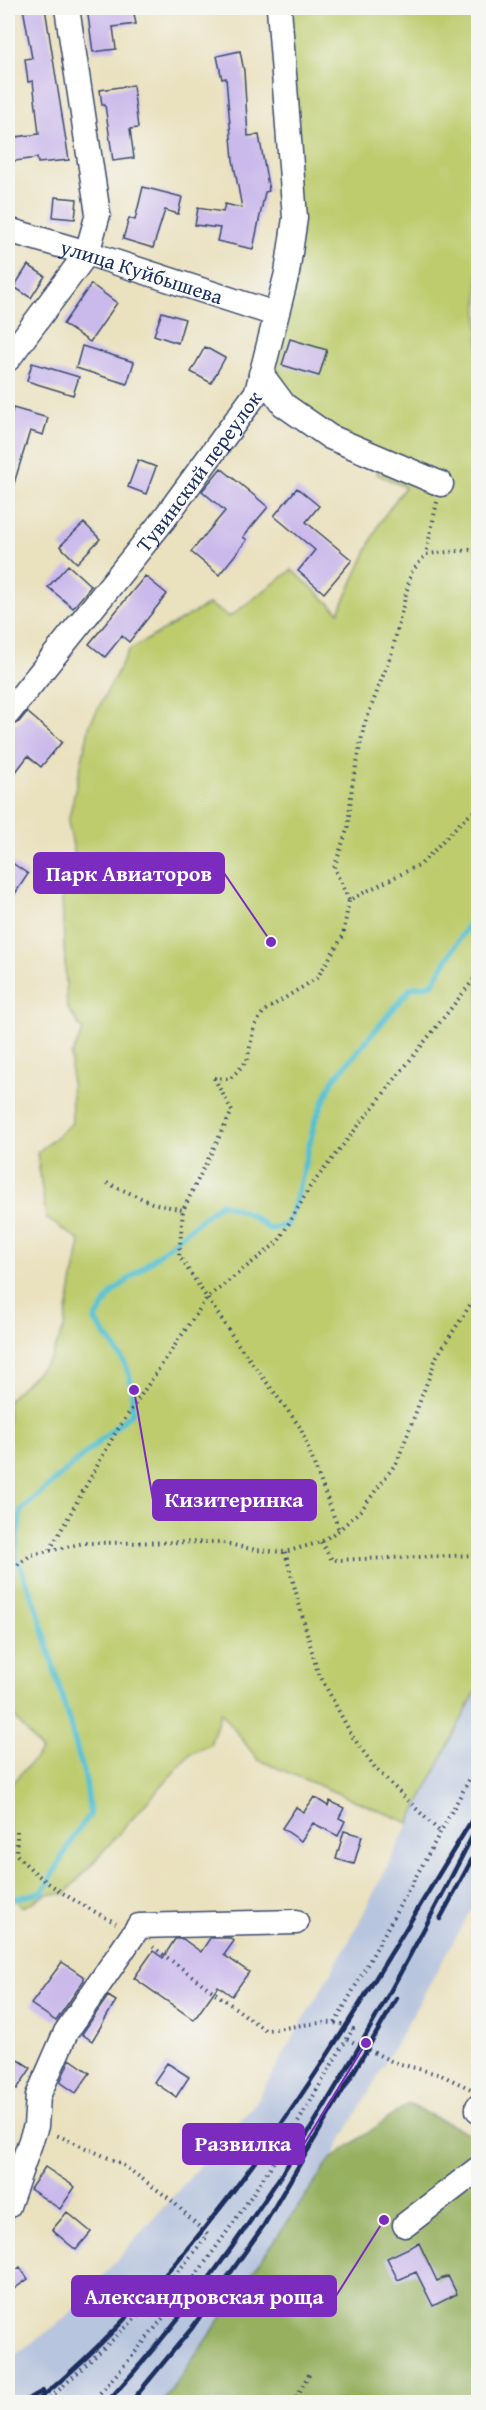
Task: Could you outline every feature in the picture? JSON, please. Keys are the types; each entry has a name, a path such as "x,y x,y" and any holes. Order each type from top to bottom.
{"street":[{"path":"8,359 87,253 98,214 67,8"},
{"name":"Тувинский переулок","path":"8,713 164,519 257,392 287,273 295,218 279,8"},
{"name":"улица Куйбышева","path":"8,231 87,253 275,314"},
{"path":"261,374 284,405 330,437 441,484"},
{"path":"8,2206 36,2126 38,2096 66,2032 109,1972 132,1932 139,1926 296,1922"},
{"path":"405,2225 478,2169"}],"path":[{"path":"339,1530 300,1427 179,1256 183,1210 232,1112 214,1078 231,1079 247,1061 254,1027 264,1011 317,978 343,936 349,900 334,868 348,827 352,786 364,726 392,652 411,573 426,554 441,484"},
{"path":"426,554 470,550 478,554"},
{"path":"349,900 420,864 478,808"},
{"path":"50,1550 116,1432 207,1298 278,1242 310,1187 478,974"},
{"path":"107,1183 152,1203 183,1210"},
{"path":"10,1571 31,1555 84,1543 219,1542 256,1550 285,1552 321,1542 339,1530 362,1509 397,1462 437,1356 478,1293"},
{"path":"321,1542 332,1560 478,1555"},
{"path":"285,1552 317,1670 352,1736 376,1769 441,1833"},
{"path":"335,2023 478,1764"},
{"path":"17,1831 17,1856 56,1890 132,1932 265,2030 315,2025 327,2021 346,2024 353,2029 273,2164 213,2253 147,2342 92,2403"},
{"path":"347,2039 393,2062 441,2075 478,2092"},
{"path":"36,2126 120,2163 170,2199 208,2235 153,2302 46,2403"},
{"path":"294,2403 309,2374"}],"shaded area":[{"path":"478,1687 478,1898 331,2159 163,2402 8,2402 8,2360 65,2319 256,2102 353,1934"}],"green space":[{"path":"280,8 478,8 478,1687 409,1823 258,1760 221,1712 210,1745 190,1754 65,1894 47,1894 23,1907 8,1894 8,1787 42,1751 8,1709 8,1400 51,1358 64,1328 80,1241 46,1218 37,1153 72,1123 71,1056 83,1031 67,1007 61,877 77,865 68,822 90,724 129,650 209,604 229,617 292,570 339,612 380,522 405,487 377,474 377,461 262,389 295,273"},
{"path":"408,2104 478,2138 478,2402 163,2402 331,2159"}],"building":[{"path":"23,8 45,8 69,160 38,163 37,158 8,162 8,138 39,134 33,81 28,82 25,59 32,58"},
{"path":"87,8 133,8 136,24 113,27 116,49 93,52"},
{"path":"240,51 244,71 248,136 259,135 269,191 265,192 253,249 217,241 220,228 195,225 198,208 223,212 225,204 242,208 233,160 226,78 222,79 217,56"},
{"path":"133,85 138,128 130,129 134,158 113,161 105,105 102,105 100,90"},
{"path":"143,187 182,197 178,214 165,210 153,248 123,239 129,218 135,220"},
{"path":"55,197 77,199 75,219 53,217"},
{"path":"28,265 45,276 31,298 14,287"},
{"path":"91,284 117,303 90,342 63,324"},
{"path":"162,312 185,319 178,343 154,335"},
{"path":"290,339 327,350 319,376 282,365"},
{"path":"82,346 134,362 127,384 76,368"},
{"path":"205,347 225,358 211,383 191,372"},
{"path":"32,363 79,377 73,395 27,381"},
{"path":"13,408 48,418 43,435 30,431 12,490 8,490 8,426"},
{"path":"138,460 156,467 146,494 128,487"},
{"path":"221,468 268,507 243,537 247,540 219,575 191,552 225,511 202,491"},
{"path":"297,488 319,506 306,522 352,560 324,593 298,571 315,550 274,516"},
{"path":"84,523 100,539 77,563 60,546"},
{"path":"68,565 91,586 73,608 48,587"},
{"path":"145,576 167,594 129,642 122,636 105,657 89,644"},
{"path":"27,712 62,742 41,767 28,756 8,782 8,727 19,722"},
{"path":"8,860 28,874 8,904"},
{"path":"314,1797 328,1806 330,1801 344,1808 339,1818 345,1821 338,1836 313,1823 301,1841 282,1828 296,1807 304,1812"},
{"path":"344,1831 362,1836 354,1864 336,1859"},
{"path":"210,1938 230,1938 234,1941 224,1955 249,1972 232,1996 218,1986 194,2020 134,1978 153,1951 163,1958 175,1939 183,1939 201,1952"},
{"path":"62,1962 84,1977 84,1980 56,2021 31,2004"},
{"path":"108,1996 116,2001 92,2041 82,2034"},
{"path":"8,2053 31,2068 17,2089 8,2083"},
{"path":"70,2059 90,2073 76,2093 60,2082"},
{"path":"167,2063 189,2077 176,2097 154,2082"},
{"path":"45,2167 75,2187 60,2209 30,2189"},
{"path":"67,2212 91,2232 76,2250 52,2230"},
{"path":"419,2243 437,2281 448,2276 457,2294 433,2306 416,2272 398,2280 387,2258"},
{"path":"20,2267 28,2279 8,2293 8,2276"}],"waterway":[{"path":"8,1900 43,1892 75,1834 90,1815 86,1781 37,1608 15,1554 21,1510 132,1413 131,1383 128,1372 124,1362 95,1320 112,1293 221,1203 249,1214 270,1229 287,1225 296,1200 315,1121 333,1080 411,988 432,984 478,909"}],"railway":[{"path":"36,2402 105,2339 168,2272 227,2200 281,2125 332,2047 478,1810"},
{"path":"107,2402 163,2338 215,2270 311,2129 397,1980 476,1829"},
{"path":"440,1919 478,1848"},
{"path":"131,2402 192,2328 264,2225 397,1998"},
{"path":"23,2402 43,2391"}],"place":[{"name":"Парк Авиаторов","path":"271,942"},
{"name":"Кизитеринка","path":"134,1390"},
{"name":"Развилка","path":"366,2043"},
{"name":"Александровская роща","path":"384,2220"}]}
